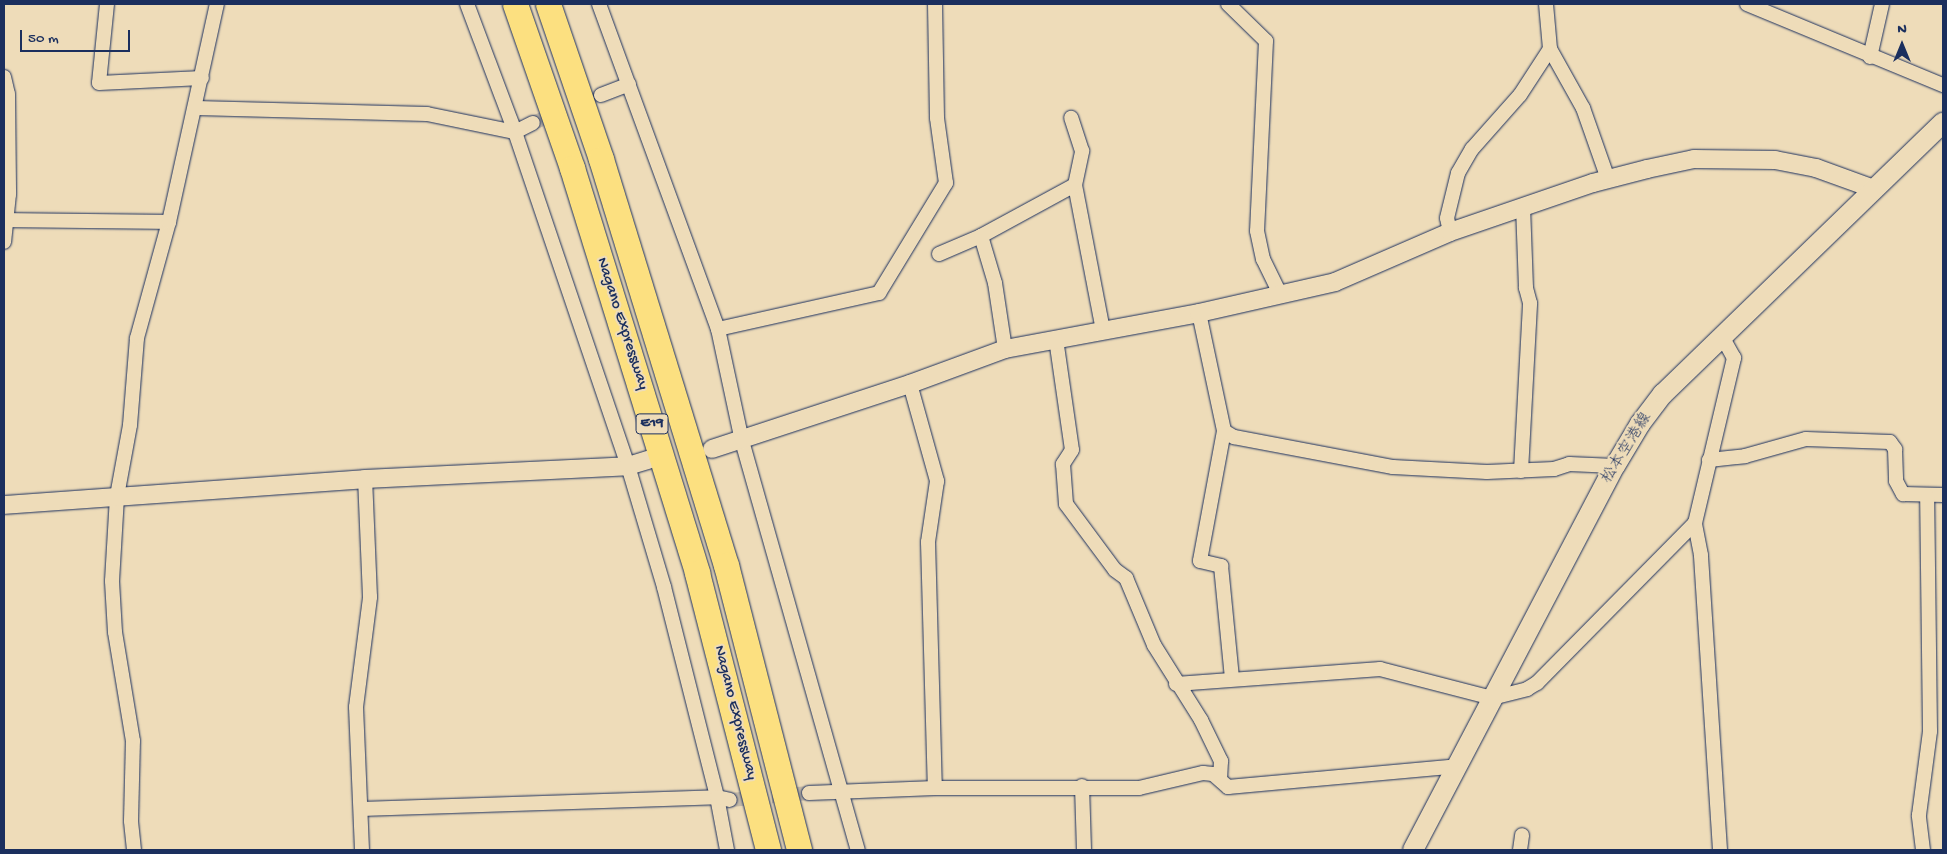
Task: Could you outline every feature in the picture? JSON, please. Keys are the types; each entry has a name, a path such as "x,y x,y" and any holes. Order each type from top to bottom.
{"highway":[{"name":"Nagano Expressway","path":"516,4 584,205 697,573 768,850"},
{"name":"Nagano Expressway","path":"548,4 607,177 726,565 799,850"}],"main road":[{"name":"松本空港線","path":"1413,850 1615,466 1663,394 1943,123"}],"street":[{"path":"107,4 99,83 202,78"},
{"path":"134,850 133,741 115,632 112,581 117,496 130,425 137,338 169,222 196,108 217,4"},
{"path":"467,4 515,132 628,466 724,798 726,850"},
{"path":"599,4 718,329 742,441 858,850"},
{"path":"718,329 879,293 946,183 938,118 935,4"},
{"path":"1228,4 1266,41 1257,232 1263,259 1280,294"},
{"path":"1546,4 1550,49 1583,108 1608,179"},
{"path":"1747,4 1816,30 1870,57 1943,85"},
{"path":"1870,57 1882,4"},
{"path":"1450,232 1447,218 1458,173 1472,150 1520,95 1550,49"},
{"path":"4,77 8,94 10,194 4,242"},
{"path":"601,95 629,84"},
{"path":"196,108 427,114 515,132 533,123"},
{"path":"1071,118 1082,151 1075,185 1103,331"},
{"path":"712,449 742,441 910,384 1005,349 1199,313 1335,282 1450,232 1608,179 1694,159 1747,158 1816,168 1874,189"},
{"path":"939,254 981,236 1075,185"},
{"path":"1520,471 1530,303 1526,288 1523,207"},
{"path":"6,220 169,222"},
{"path":"981,236 995,283 1005,349"},
{"path":"1199,313 1224,430 1200,561 1221,566 1232,678"},
{"path":"1720,850 1701,555 1695,523 1734,358 1722,336"},
{"path":"1056,340 1072,450 1063,464 1066,504 1115,570 1126,578 1154,644 1176,684 1201,720 1221,761 1220,778"},
{"path":"910,384 937,481 928,542 935,788"},
{"path":"1224,430 1234,437 1393,467 1520,471 1554,469 1568,464 1615,466"},
{"path":"1709,460 1745,456 1806,439 1890,442 1895,449 1896,481 1903,494 1943,495"},
{"path":"4,505 365,479 628,466 648,460"},
{"path":"362,850 356,707 370,597 365,479"},
{"path":"1923,850 1919,815 1930,731 1927,496"},
{"path":"1176,684 1232,678 1380,669 1492,698 1537,683 1695,523"},
{"path":"809,793 935,788 1082,786 1139,788 1203,773 1220,778 1228,787 1458,766"},
{"path":"1082,786 1084,850"},
{"path":"361,809 724,798"},
{"path":"1520,850 1522,835"}],"tunnel":[{"path":"533,123 588,100"},
{"path":"730,800 809,793"}]}
